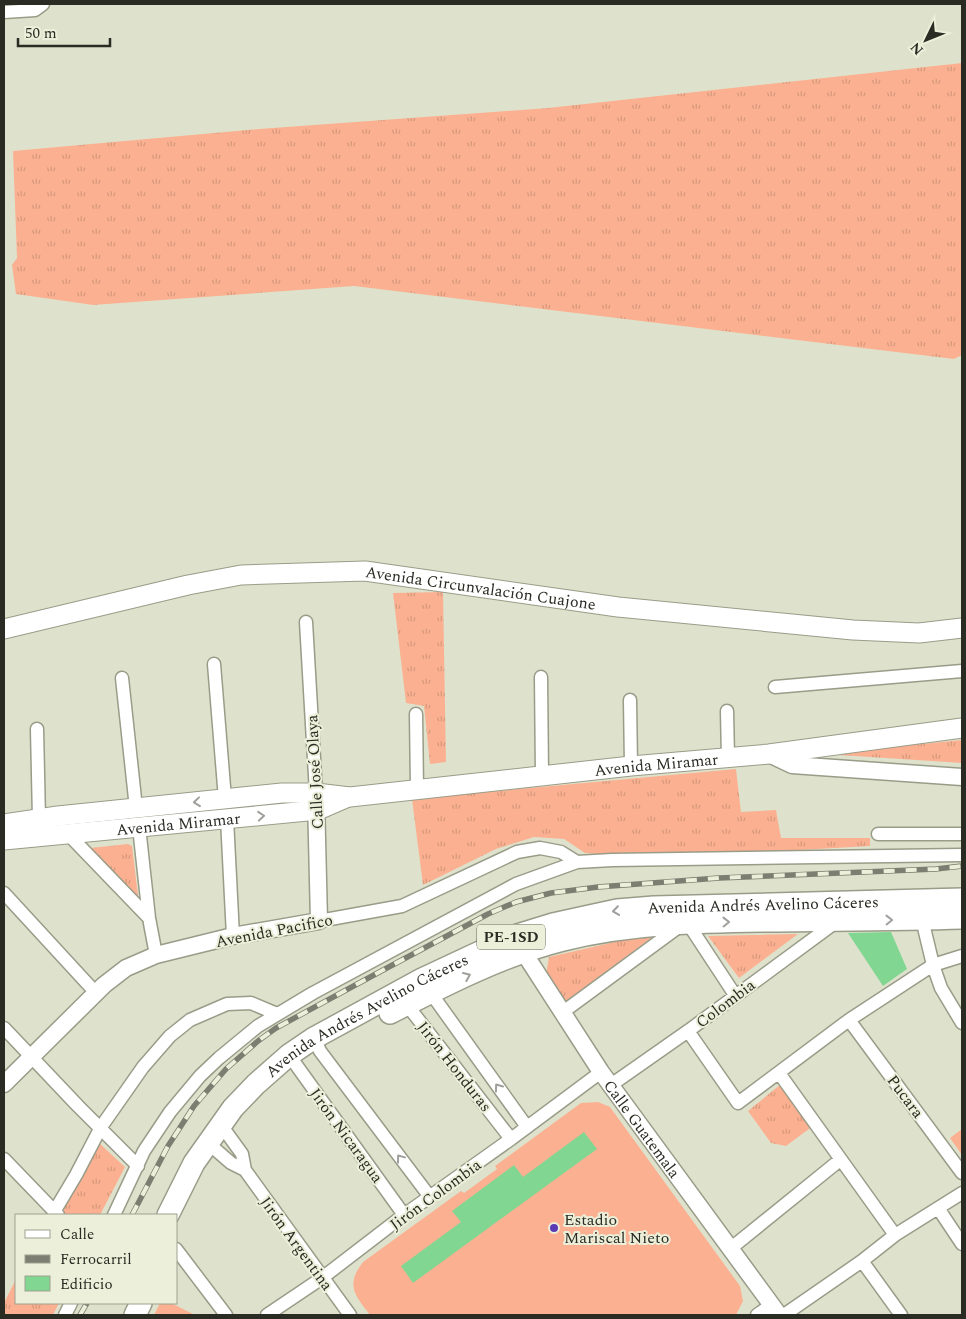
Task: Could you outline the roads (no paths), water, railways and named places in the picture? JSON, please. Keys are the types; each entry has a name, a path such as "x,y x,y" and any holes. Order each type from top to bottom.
{"highway":[{"name":"Avenida Andrés Avelino Cáceres","path":"518,944 563,940 604,931 686,922 838,920 920,910 962,899"},
{"name":"Avenida Andrés Avelino Cáceres","path":"168,1214 194,1163 266,1094 294,1061 317,1044 403,998 518,944 553,924 617,910 654,907 920,910 962,918"},
{"name":"Avenida Andrés Avelino Cáceres","path":"178,1226 219,1139"}],"main road":[{"name":"Avenida Circunvalación Cuajone","path":"4,629 188,585 241,575 365,571 618,607 834,628 919,632 962,628"},
{"name":"Avenida Miramar","path":"4,840 227,819 350,796 631,766 769,754 962,728"},
{"name":"Avenida Miramar","path":"4,824 136,808 282,794 317,802"}],"street":[{"path":"4,12 39,7"},
{"name":"Calle José Olaya","path":"306,622 317,802 320,921"},
{"path":"214,664 225,799"},
{"path":"775,687 962,671"},
{"path":"541,677 542,776"},
{"path":"122,678 136,808"},
{"path":"630,700 631,766"},
{"path":"727,711 728,758"},
{"path":"416,714 417,789"},
{"path":"37,729 39,819"},
{"path":"769,754 792,765 962,777"},
{"path":"227,819 233,936"},
{"path":"139,828 149,918 156,955"},
{"path":"68,834 149,918"},
{"path":"878,834 962,834"},
{"name":"Avenida Pacifico","path":"4,1084 96,993 126,968 156,955 233,936 402,906 517,852 540,848 561,852 578,862"},
{"path":"114,1214 144,1151 170,1112 200,1076 238,1041 258,1026 313,993 516,884 578,862 669,858 962,855"},
{"path":"4,893 96,993"},
{"path":"920,910 933,965 941,988 962,1023"},
{"name":"Colombia","path":"611,1085 688,1031 838,920"},
{"path":"563,1012 686,922 735,996"},
{"name":"Calle Guatemala","path":"518,944 601,1072 775,1310"},
{"path":"688,1031 738,1103 849,1020 933,965 962,956"},
{"name":"Jirón Honduras","path":"426,986 527,1127"},
{"name":"Jirón Honduras","path":"403,998 512,1139"},
{"path":"4,1159 56,1214 101,1127 143,1067 170,1036 190,1020 227,1004 251,1003 277,1014"},
{"name":"Pucara","path":"849,1020 962,1172"},
{"path":"4,1028 138,1166"},
{"name":"Jirón Nicaragua","path":"317,1044 430,1197"},
{"name":"Jirón Nicaragua","path":"294,1061 404,1215"},
{"name":"Jirón Colombia","path":"267,1315 322,1278 404,1215 512,1139 601,1072"},
{"path":"778,1073 894,1235"},
{"name":"Jirón Argentina","path":"219,1139 231,1164 245,1170"},
{"name":"Jirón Argentina","path":"219,1139 242,1154 245,1170 350,1315"},
{"path":"730,1249 840,1160"},
{"path":"784,1315 862,1261 894,1235 962,1193"},
{"path":"938,1208 962,1244"},
{"path":"178,1252 226,1315"},
{"path":"862,1261 901,1315"},
{"path":"757,1315 775,1310"}],"railway":[{"path":"133,1214 168,1146 194,1106 226,1069 258,1041 276,1028 385,969 488,914 516,902 551,893 598,887 719,878 936,869 962,866"},
{"path":"80,1315 86,1304"}],"place":[{"name":"Estadio Mariscal Nieto","path":"554,1228"}]}
